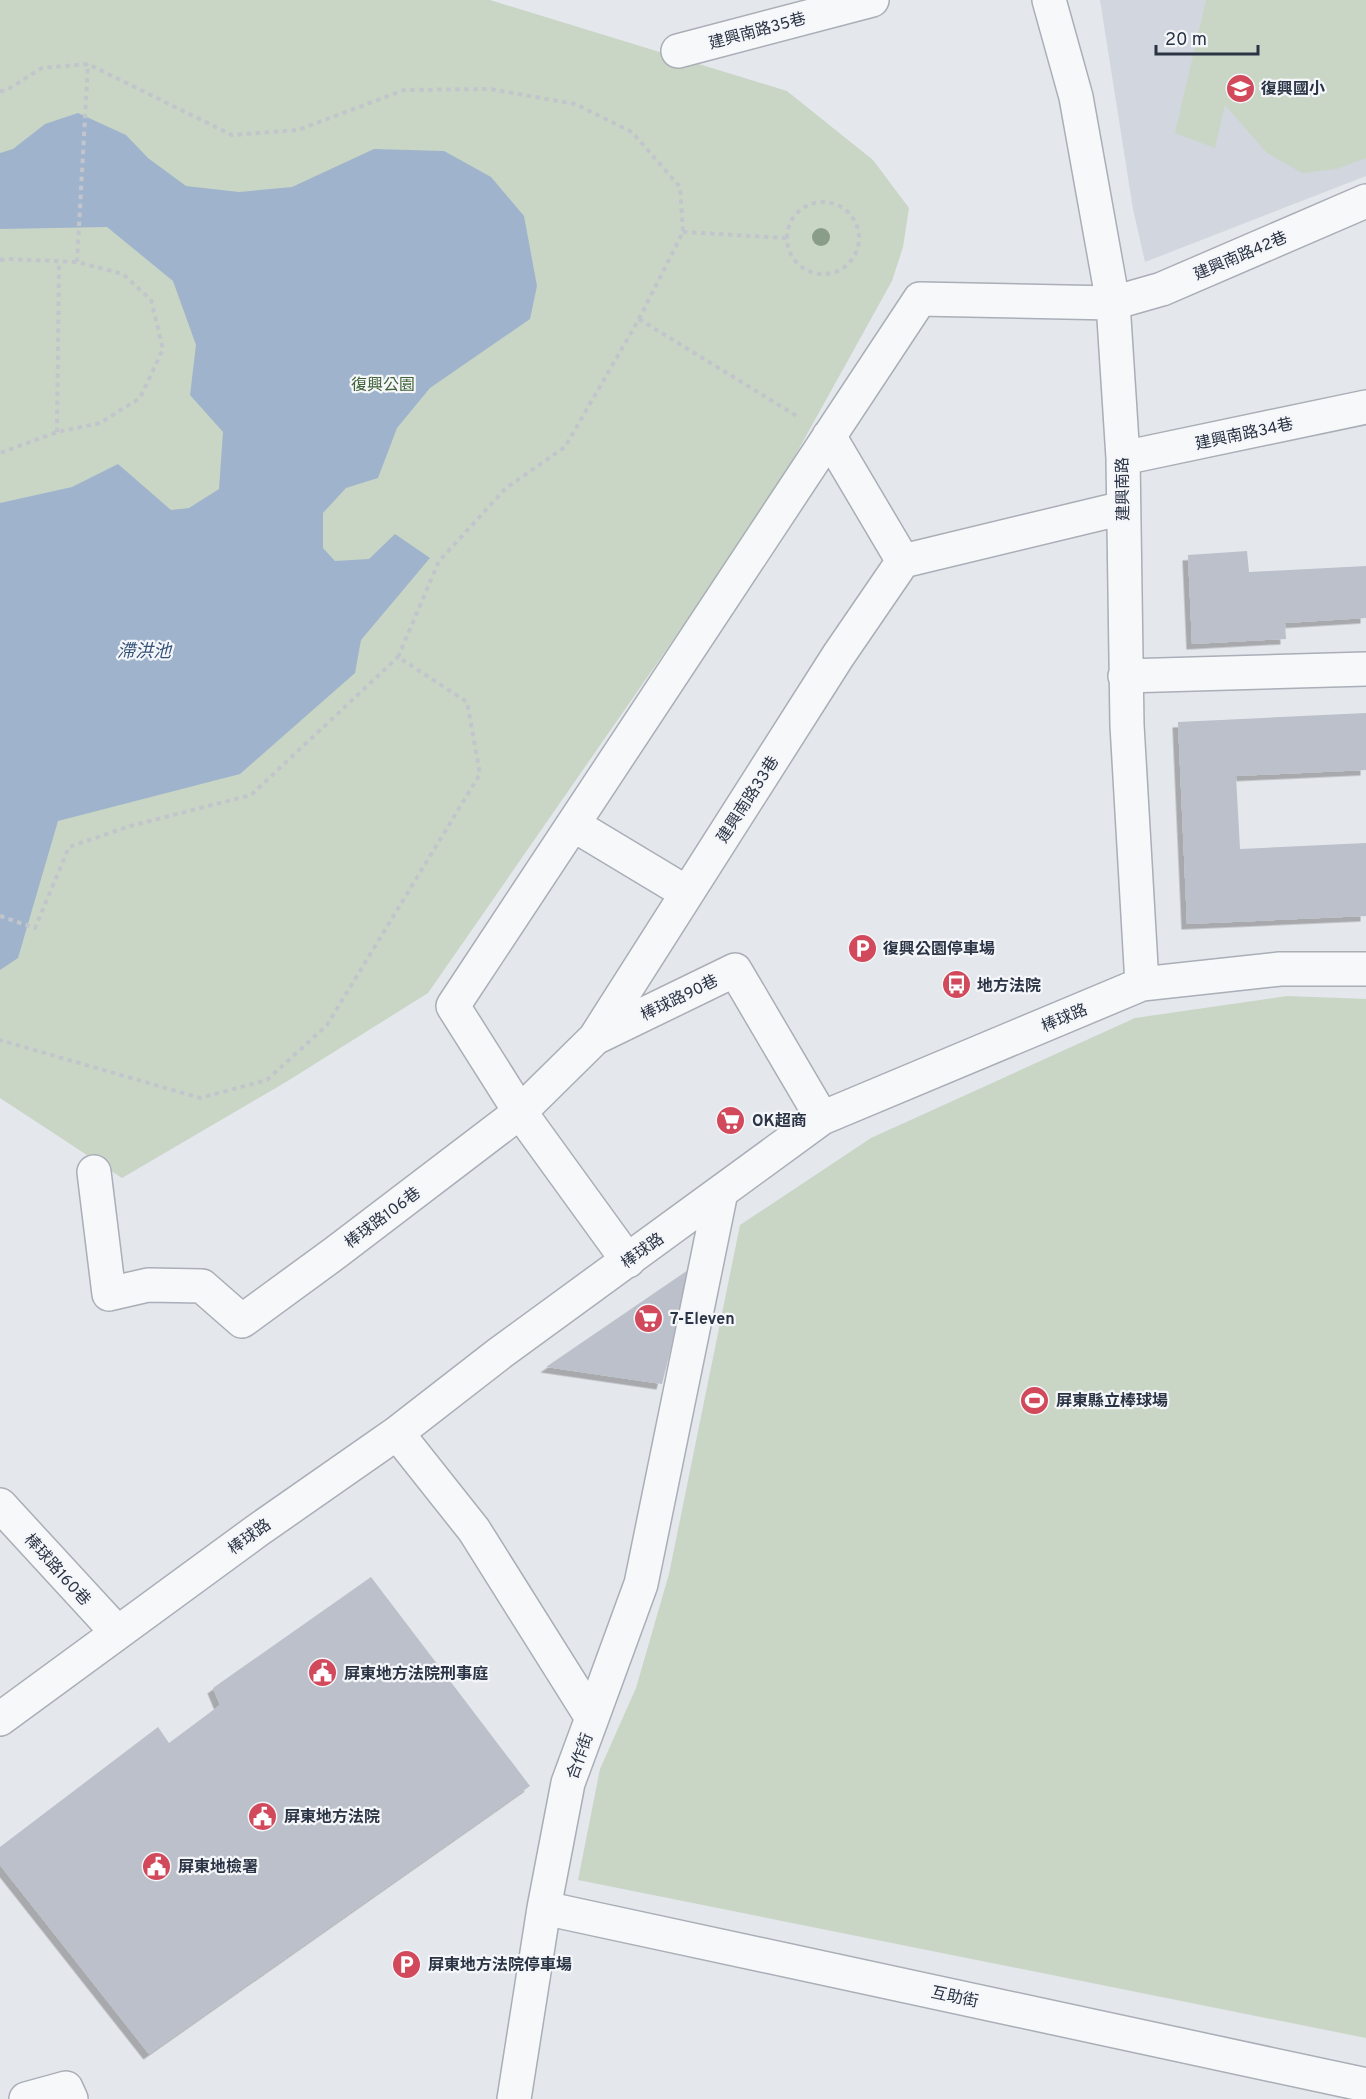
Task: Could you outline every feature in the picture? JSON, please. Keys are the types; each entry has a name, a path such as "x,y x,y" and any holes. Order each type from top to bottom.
{"street":[{"name":"建興南路35巷","path":"678,51 872,0"},
{"name":"建興南路","path":"1049,0 1076,97 1113,303 1123,458 1125,676 1142,984"},
{"name":"建興南路42巷","path":"829,436 920,299 1113,303 1162,289 1366,201"},
{"name":"建興南路34巷","path":"1123,458 1366,407"},
{"path":"628,1261 520,1112 453,1006 829,436 903,561 1123,508"},
{"name":"建興南路33巷","path":"595,1038 838,657 903,561"},
{"path":"1125,676 1366,669"},
{"path":"574,825 687,892"},
{"name":"棒球路","path":"0,1719 117,1632 397,1433 500,1353 822,1118 1142,984 1280,969 1366,969"},
{"name":"棒球路90巷","path":"520,1112 595,1038 735,970 822,1118"},
{"name":"棒球路106巷","path":"94,1172 109,1294 148,1285 202,1286 242,1321 520,1112"},
{"path":"592,1718 641,1584 721,1192"},
{"name":"合作街","path":"397,1433 474,1530 592,1718 568,1783 544,1908 514,2099"},
{"name":"棒球路160巷","path":"0,1505 117,1632"},
{"name":"互助街","path":"544,1908 1311,2086 1366,2085"},
{"path":"26,2099 69,2093"}],"path":[{"path":"77,262 88,64"},
{"path":"0,91 42,68 88,64 232,135 298,130 404,90 490,89 575,104 632,132 680,187 683,232 639,319 565,447 506,488 439,561 398,657 251,795 127,827 69,847 35,928 0,916"},
{"path":"824,202 835,204 853,218 858,229 859,240 856,252 839,270 815,273 804,268 795,260 786,238 794,216 802,208 824,202"},
{"path":"683,232 786,238"},
{"path":"0,260 77,262 123,274 151,300 164,349 140,398 100,423 57,432 0,453"},
{"path":"57,432 59,261"},
{"path":"639,319 829,436"},
{"path":"0,1040 200,1098 267,1080 327,1025 480,774 467,702 398,657"}],"shaded area":[{"name":"復興國小","path":"1100,0 1366,0 1366,176 1145,262 1133,209"}],"green space":[{"name":"復興公園","path":"0,0 490,0 787,91 873,160 909,208 903,247 892,281 771,499 428,993 286,1082 122,1178 0,1098"},
{"path":"1206,0 1366,0 1366,158 1337,169 1302,173 1267,153 1225,105 1215,148 1175,133"},
{"name":"屏東縣立棒球場","path":"1287,996 1366,999 1366,2038 578,1880 600,1769 636,1688 669,1574 740,1225 871,1138 1135,1018"}],"water":[{"name":"滯洪池","path":"78,113 126,135 148,158 186,186 239,192 292,187 374,149 444,151 491,177 524,216 537,286 530,319 430,388 397,428 378,478 346,488 323,513 323,548 335,561 369,559 395,534 430,558 361,640 355,673 240,774 58,821 18,958 0,970 0,503 72,487 118,464 171,510 189,508 219,489 223,432 190,395 196,345 173,281 107,227 0,229 0,153 13,149 45,124"}],"building":[{"path":"1247,551 1249,572 1366,566 1366,618 1285,623 1286,639 1192,644 1188,555"},
{"path":"1366,713 1366,770 1236,776 1240,849 1366,843 1366,916 1187,924 1178,722"},
{"name":"7-Eleven","path":"691,1268 662,1384 546,1367"},
{"name":"屏東地方法院","path":"371,1577 530,1786 149,2054 0,1865 0,1847 158,1727 169,1743 220,1705 213,1688"}],"place":[{"name":"復興國小","path":"1240,88"},
{"name":"復興公園停車場","path":"862,948"},
{"name":"地方法院","path":"956,985"},
{"name":"OK超商","path":"731,1120"},
{"name":"7-Eleven","path":"649,1318"},
{"name":"屏東縣立棒球場","path":"1035,1400"},
{"name":"屏東地方法院刑事庭","path":"323,1673"},
{"name":"屏東地方法院","path":"263,1816"},
{"name":"屏東地檢署","path":"157,1866"},
{"name":"屏東地方法院停車場","path":"407,1964"}]}
